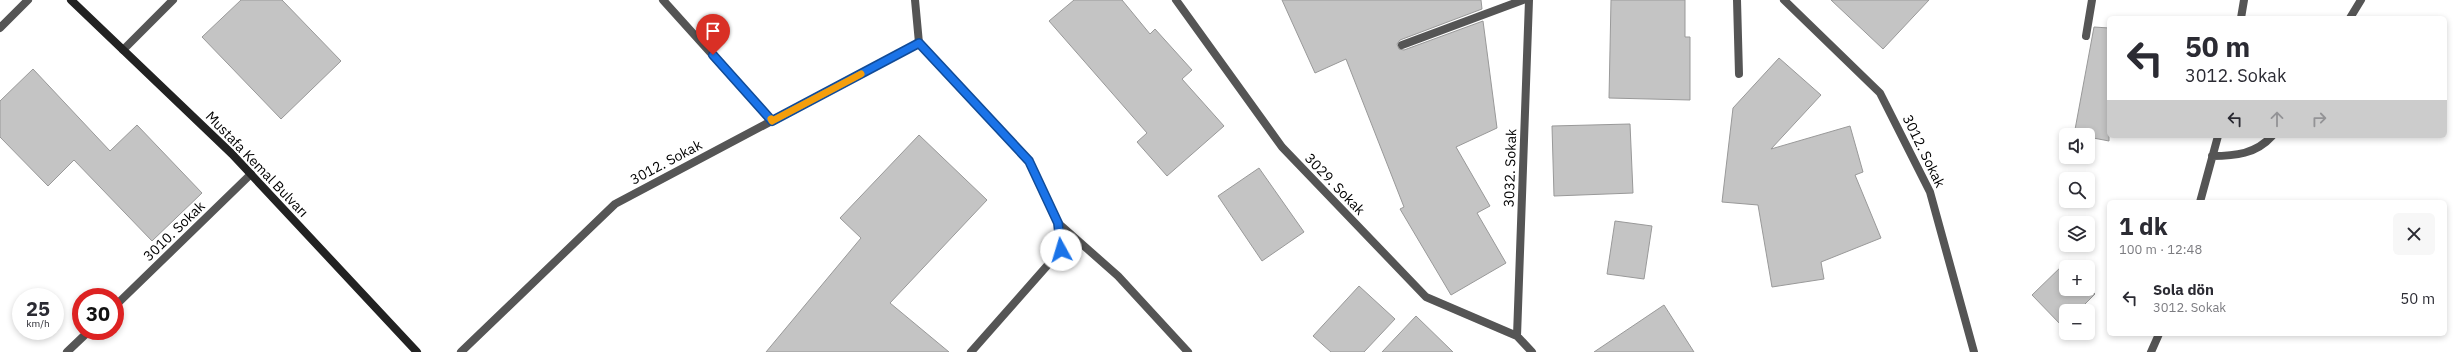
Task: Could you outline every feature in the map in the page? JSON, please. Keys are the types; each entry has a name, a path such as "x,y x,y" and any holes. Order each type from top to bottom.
{"street":[{"path":"0,28 28,0"},
{"name":"Mustafa Kemal Bulvarı","path":"71,0 251,174 417,352"},
{"path":"123,50 174,0"},
{"path":"663,0 772,121"},
{"path":"916,0 919,43 1029,161 1058,223 1061,250 971,352"},
{"name":"3029. Sokak","path":"1176,0 1282,147 1426,297 1517,336"},
{"path":"1402,44 1522,0"},
{"name":"3032. Sokak","path":"1517,336 1529,0"},
{"path":"1737,0 1739,74"},
{"name":"3012. Sokak","path":"1784,0 1880,93 1930,192 1974,352"},
{"path":"2086,36 2092,0"},
{"path":"2241,16 2244,0"},
{"path":"2351,16 2361,0"},
{"name":"3012. Sokak","path":"461,352 616,204 919,43"},
{"path":"2201,200 2217,138"},
{"path":"2212,156 2248,153 2265,144 2270,138"},
{"name":"3010. Sokak","path":"124,297 251,174"},
{"path":"1058,223 1118,276 1188,352"},
{"path":"1517,336 1532,352"},
{"path":"2152,352 2157,336"},
{"path":"67,352 80,340"}],"building":[{"path":"241,0 282,0 341,61 281,119 202,37"},
{"path":"1074,0 1122,0 1150,34 1155,29 1192,70 1182,79 1224,126 1167,176 1137,142 1147,133 1049,21"},
{"path":"1282,0 1481,0 1482,9 1400,40 1397,44 1399,49 1404,50 1483,21 1497,128 1456,147 1490,206 1477,213 1506,263 1451,295 1400,209 1404,207 1346,59 1315,73"},
{"path":"1611,0 1685,0 1685,37 1690,37 1690,100 1609,98"},
{"path":"1831,0 1929,0 1883,49"},
{"path":"2094,27 2107,28 2107,138 2109,138 2109,141 2095,138 2095,128 2075,128"},
{"path":"1779,58 1821,95 1771,149 1850,126 1863,172 1855,175 1881,238 1821,262 1824,279 1772,287 1758,205 1722,202 1733,108"},
{"path":"33,69 110,151 137,125 202,193 152,241 74,160 48,186 0,137 0,101"},
{"path":"1630,124 1633,193 1554,196 1552,126"},
{"path":"919,135 987,200 890,303 949,352 766,352 861,238 840,218"},
{"path":"1259,168 1304,232 1262,261 1218,196"},
{"path":"1615,221 1652,226 1644,279 1607,274"},
{"path":"2059,269 2059,296 2093,296 2085,304 2059,304 2059,323 2032,295"},
{"path":"1359,286 1395,319 1364,352 1331,352 1313,336"},
{"path":"1664,305 1694,352 1594,352"},
{"path":"1416,316 1453,352 1382,352"}],"slow traffic":[{"path":"771,119 772,121 861,74"}],"route":[{"path":"713,55 772,121 919,43 1029,161 1058,223 1061,250"}]}
